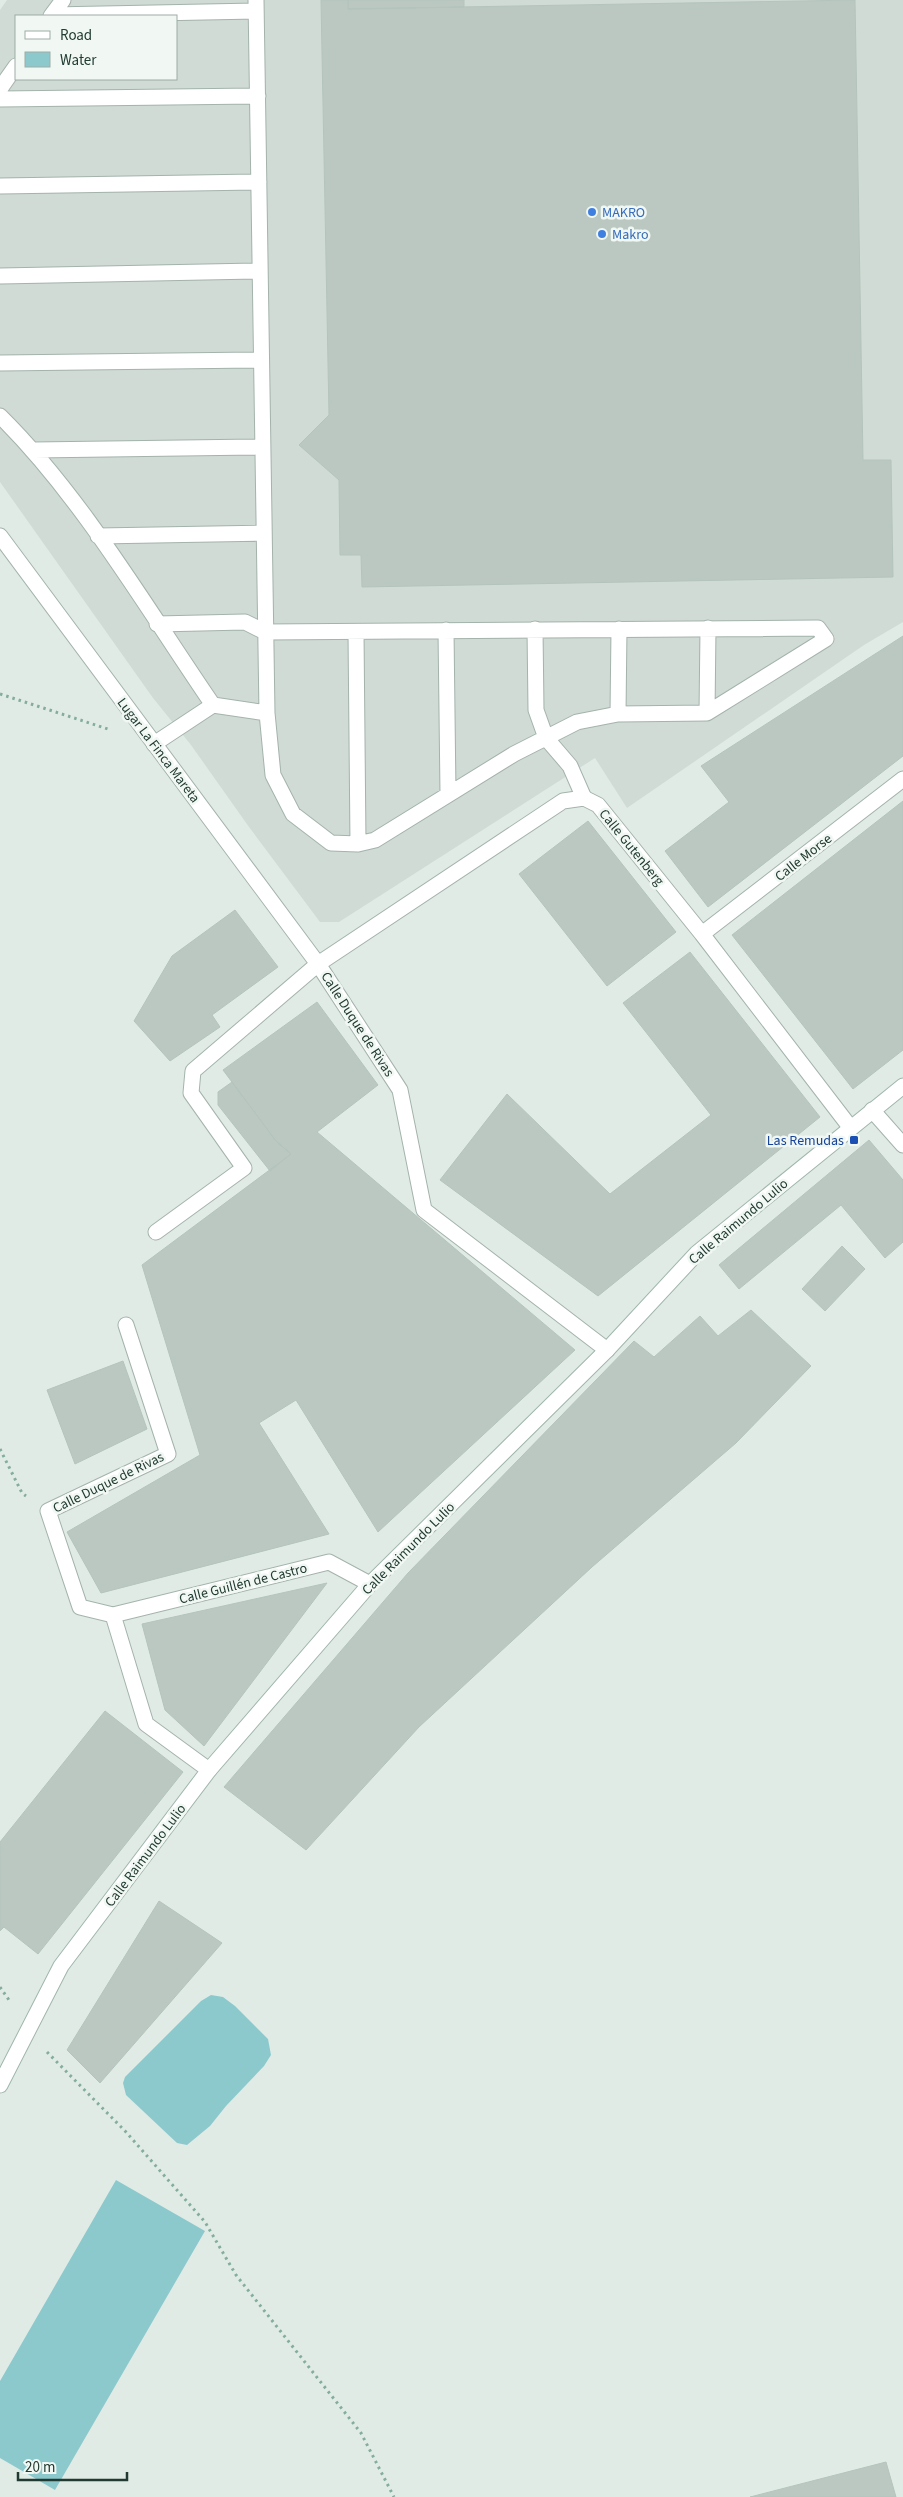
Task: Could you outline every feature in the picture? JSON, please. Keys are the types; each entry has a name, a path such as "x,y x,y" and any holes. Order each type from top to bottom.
{"street":[{"path":"53,15 63,0"},
{"path":"71,15 256,5 260,360 263,533 265,632 267,713 273,775 293,814 331,843 358,844 374,840 448,794 577,722 618,714 707,713 826,639 818,628 265,632 245,622 157,624"},
{"path":"0,90 15,68"},
{"path":"0,99 258,96"},
{"path":"0,186 259,182"},
{"path":"0,276 260,271"},
{"path":"0,363 260,360"},
{"path":"0,416 34,450 98,536 213,705"},
{"path":"34,450 262,447"},
{"path":"98,536 263,533"},
{"name":"Lugar La Finca Mareta","path":"0,536 318,964"},
{"path":"707,713 708,628"},
{"path":"618,714 619,629"},
{"path":"446,630 448,794"},
{"path":"318,964 563,801 584,798 570,766 546,738 536,710 535,630"},
{"path":"356,632 358,844"},
{"path":"154,744 213,705 267,713"},
{"name":"Calle Morse","path":"702,934 903,779"},
{"name":"Calle Gutenberg","path":"584,798 598,805 702,934 850,1127"},
{"name":"Calle Duque de Rivas","path":"156,1232 244,1168 191,1093 192,1071 318,964 400,1090 424,1210 607,1350"},
{"name":"Calle Raimundo Lulio","path":"0,2085 26,2030 61,1966 209,1770 370,1584 607,1350 697,1253 850,1127 903,1086"},
{"path":"872,1110 903,1145"},
{"name":"Calle Duque de Rivas","path":"113,1615 80,1607 48,1511 168,1454 126,1325"},
{"name":"Calle Guillén de Castro","path":"113,1615 328,1562 370,1584"},
{"path":"113,1615 146,1724 209,1770"}],"path":[{"path":"0,694 109,729"},
{"path":"0,1449 22,1493 48,1511"},
{"path":"0,1987 26,2030 126,2132 206,2222 236,2275 361,2433 394,2497"}],"shaded area":[{"path":"7,0 903,0 903,622 864,645 627,808 595,758 339,922 320,922 191,745 153,698 0,482 0,10"}],"water":[{"path":"211,1995 223,1997 235,2006 268,2039 271,2055 264,2066 210,2126 187,2145 177,2143 126,2095 123,2083 125,2077 201,2001"},
{"path":"116,2180 205,2231 55,2490 0,2458 0,2381"}],"building":[{"name":"MAKRO","path":"321,0 348,0 348,9 855,0 863,460 891,460 893,577 362,587 361,555 340,555 339,480 299,445 329,415"},
{"path":"348,0 464,0 464,7 348,9"},
{"path":"903,636 903,756 708,907 665,851 729,802 701,766"},
{"path":"903,801 903,1050 853,1089 732,935"},
{"path":"588,821 676,932 607,986 519,874"},
{"path":"235,910 278,967 212,1015 220,1027 170,1061 134,1021 172,956"},
{"path":"690,952 820,1117 598,1296 440,1180 507,1094 610,1194 711,1115 623,1003"},
{"path":"317,1002 378,1085 317,1132 575,1350 378,1532 296,1400 259,1423 329,1534 101,1593 67,1532 200,1455 142,1265 291,1154 276,1141 223,1070"},
{"path":"232,1082 276,1141 291,1154 270,1171 218,1105 218,1092"},
{"path":"869,1140 903,1180 903,1242 885,1258 841,1205 739,1289 719,1265"},
{"path":"842,1246 865,1269 825,1311 802,1289"},
{"path":"751,1310 811,1366 736,1443 592,1567 419,1727 306,1850 224,1787 408,1573 634,1341 654,1357 700,1316 718,1336"},
{"path":"123,1361 147,1429 75,1464 47,1390"},
{"path":"327,1583 204,1746 165,1710 142,1624"},
{"path":"105,1711 183,1772 38,1954 4,1927 0,1931 0,1842"},
{"path":"159,1901 222,1943 100,2083 67,2050"},
{"path":"886,2462 896,2497 750,2497"}],"place":[{"name":"MAKRO","path":"592,212"},
{"name":"Makro","path":"602,234"},
{"name":"Las Remudas","path":"854,1140"}]}
